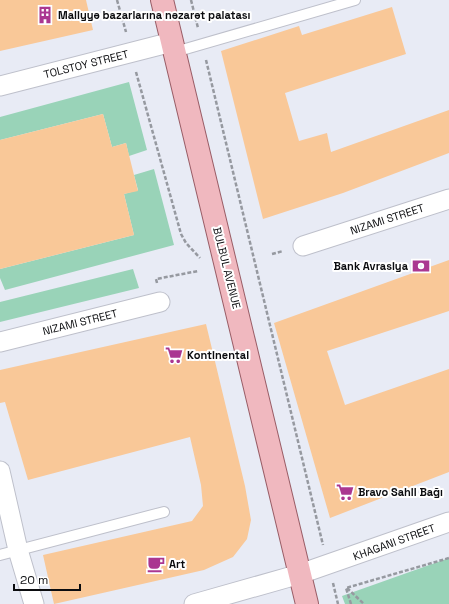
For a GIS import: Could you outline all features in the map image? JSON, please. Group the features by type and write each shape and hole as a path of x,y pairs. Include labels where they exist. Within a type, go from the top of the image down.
{"main road":[{"name":"BULBUL AVENUE","path":"162,0 306,602"}],"street":[{"name":"TOLSTOY STREET","path":"0,86 131,52 173,47"},
{"name":"NIZAMI STREET","path":"303,246 449,199"},
{"name":"NIZAMI STREET","path":"0,342 160,302"},
{"path":"0,471 18,550 34,604"},
{"name":"KHAGANI STREET","path":"194,604 300,574 449,522"}],"lane":[{"path":"173,47 202,45 356,0"},
{"path":"0,555 164,512"}],"path":[{"path":"117,0 181,234 186,243 202,260"},
{"path":"190,0 319,529"},
{"path":"156,278 198,271"},
{"path":"346,588 449,558"},
{"path":"346,588 351,604"},
{"path":"346,588 364,604"},
{"path":"335,591 338,604"}],"green space":[{"path":"129,82 147,150 129,156 126,143 112,147 103,114 0,140 0,117"},
{"path":"154,169 174,245 5,290 0,278 0,269 134,235 124,194 138,190 134,175"},
{"path":"133,269 139,288 0,322 0,302"},
{"path":"449,558 449,604 345,604 342,596"}],"building":[{"name":"Maliyyə bazarlarına nəzarət palatası","path":"0,0 86,0 93,30 0,51"},
{"path":"392,7 406,54 285,93 299,141 327,133 331,152 449,110 449,153 343,193 263,219 221,51 299,26 302,35"},
{"path":"103,114 112,147 126,143 138,191 124,194 134,235 0,269 0,140"},
{"path":"449,260 449,311 327,351 345,405 449,369 449,472 330,518 274,323"},
{"path":"206,324 245,486 251,520 247,539 233,557 204,570 54,604 43,555 192,521 203,506 201,485 190,437 28,480 5,402 0,403 0,370"}],"place":[{"name":"Maliyyə bazarlarına nəzarət palatası","path":"45,15"},
{"name":"Bank Avrasiya","path":"421,266"},
{"name":"Kontinental","path":"174,355"},
{"name":"Bravo Sahil Bağı","path":"345,492"},
{"name":"Art","path":"156,564"}]}
